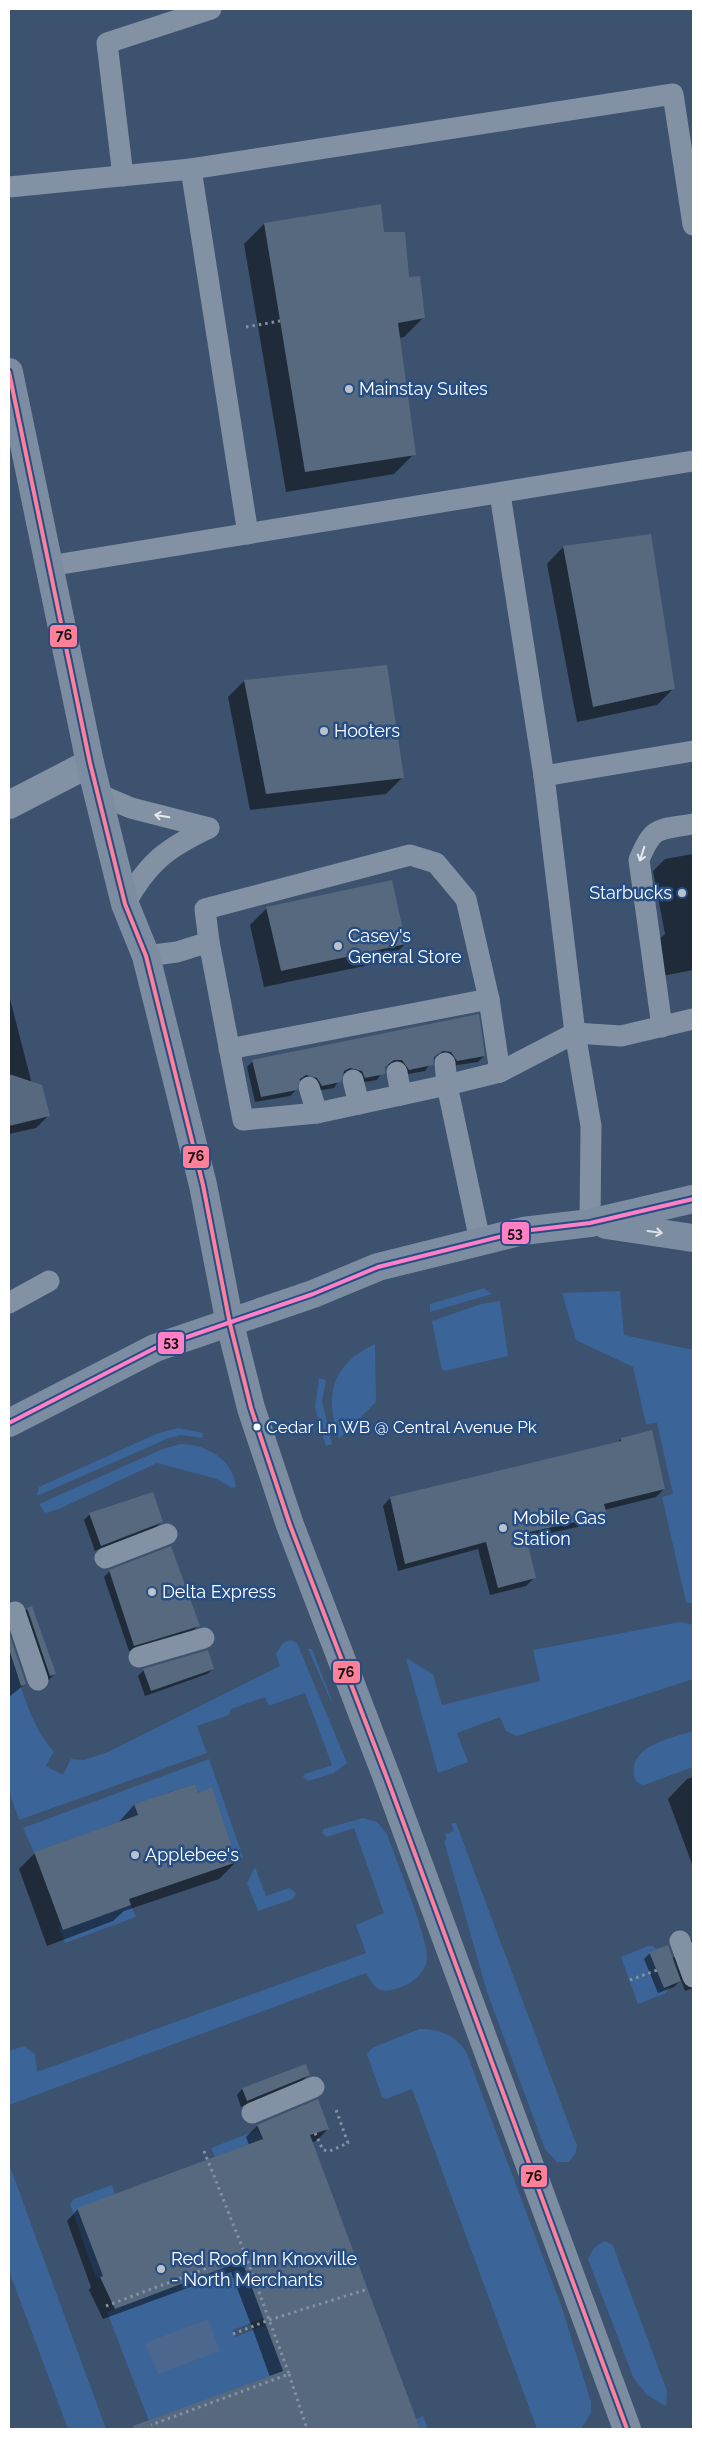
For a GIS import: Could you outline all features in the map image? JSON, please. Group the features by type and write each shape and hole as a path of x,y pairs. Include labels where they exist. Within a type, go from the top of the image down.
{"main road":[{"path":"9,372 90,764 125,904 146,956 203,1185 230,1324 251,1408 290,1525 388,1778 627,2429"},
{"path":"9,1423 156,1348 230,1324 378,1267 480,1241 523,1232 590,1222 693,1199"},
{"path":"590,1222 693,1238"}],"street":[{"path":"9,805 90,764"}],"lane":[{"path":"123,176 107,43 201,10"},
{"path":"9,187 191,169 673,94 693,225"},
{"path":"191,169 248,534"},
{"path":"49,566 500,494 693,461"},
{"path":"500,494 544,776 576,1033 591,1126 590,1222"},
{"path":"544,776 693,751"},
{"path":"98,794 131,808 209,828 163,853 134,887 125,904"},
{"path":"662,1026 639,860 648,838 660,829 693,824"},
{"path":"500,1072 488,998 466,899 436,863 410,855 205,909 209,942 242,1120 317,1113 500,1072 576,1033 621,1036 693,1019"},
{"path":"146,956 177,952 209,942"},
{"path":"229,1049 297,1043 437,1015 488,998"},
{"path":"445,1063 480,1241"},
{"path":"397,1072 401,1095"},
{"path":"353,1080 359,1104"},
{"path":"309,1087 317,1113"},
{"path":"9,1303 49,1281"},
{"path":"105,1558 167,1534"},
{"path":"15,1612 38,1680"},
{"path":"139,1657 204,1638"},
{"path":"680,1941 693,1977"},
{"path":"252,2113 314,2088"}],"path":[{"path":"630,1980 657,1970"},
{"path":"315,2133 323,2150 330,2151 348,2143 336,2108 330,2107"},
{"path":"204,2151 245,2254 307,2429"},
{"path":"106,2306 245,2254"},
{"path":"233,2334 269,2320 368,2289"},
{"path":"151,2425 289,2374"}],"shaded area":[{"path":"484,1288 492,1294 430,1312 430,1304"},
{"path":"620,1291 624,1335 693,1350 693,1604 686,1602 662,1497 673,1494 657,1423 646,1424 633,1367 576,1340 562,1293"},
{"path":"500,1301 508,1356 444,1371 441,1367 432,1321 481,1304"},
{"path":"375,1344 376,1402 339,1439 332,1409 332,1395 335,1383 340,1372 349,1362 360,1352"},
{"path":"319,1378 326,1380 322,1401 332,1444 326,1446 315,1408"},
{"path":"178,1428 203,1433 202,1438 181,1435 169,1438 37,1496 39,1487 156,1434"},
{"path":"180,1444 199,1447 217,1455 230,1468 236,1487 232,1488 217,1479 157,1463 59,1509 45,1513 39,1504 160,1450"},
{"path":"680,1622 693,1625 693,1679 517,1736 506,1731 500,1717 457,1733 468,1762 438,1773 406,1658 433,1674 442,1705 540,1681 533,1650"},
{"path":"290,1640 297,1643 347,1763 334,1773 308,1781 303,1777 305,1774 332,1765 305,1693 271,1705 268,1704 265,1697 231,1709 229,1715 197,1726 207,1753 19,1820 9,1791 9,1649 32,1717 46,1742 54,1751 46,1766 63,1775 71,1759 84,1760 108,1752 280,1666 276,1654 283,1643"},
{"path":"308,1649 312,1649 332,1701 331,1701"},
{"path":"693,1731 693,1767 644,1785 637,1782 634,1775 634,1765 638,1756 654,1744"},
{"path":"209,1759 243,1857 236,1859 212,1788 198,1793 194,1784 134,1804 138,1815 34,1852 23,1828"},
{"path":"363,1818 377,1822 387,1834 423,1934 427,1959 426,1965 416,1979 401,1987 380,1990 366,1973 9,2105 9,2051 24,2046 35,2054 37,2072 366,1953 356,1925 384,1913 354,1828 327,1837 322,1833 324,1829"},
{"path":"451,1823 456,1823 577,2146 575,2154 569,2162 557,2162 545,2149 487,1992 444,1841 447,1840 445,1834 454,1831"},
{"path":"255,1867 266,1896 289,1888 296,1893 293,1899 258,1911 247,1883"},
{"path":"131,1905 136,1917 65,1943 59,1927 61,1925 63,1930"},
{"path":"648,1946 653,1946 657,1949 649,1952 664,1988 669,1986 670,1988 664,1994 638,2004 621,1957"},
{"path":"419,2029 447,2034 459,2042 467,2054 562,2308 591,2402 591,2413 581,2429 537,2429 412,2089 386,2099 382,2097 367,2054 372,2048"},
{"path":"258,2130 262,2139 215,2157 211,2148"},
{"path":"9,2164 106,2429 68,2429 9,2271"},
{"path":"112,2185 115,2194 79,2213 103,2276 96,2278 70,2204 74,2199"},
{"path":"604,2241 613,2245 667,2391 666,2406 647,2395 633,2377 588,2259 594,2248"},
{"path":"242,2261 264,2318 233,2330 235,2337 266,2325 283,2371 149,2421 107,2312"},
{"path":"208,2319 220,2351 158,2374 145,2343"},
{"path":"423,2416 428,2429 420,2429 416,2419"}],"building":[{"name":"Mainstay Suites","path":"381,204 384,232 405,232 409,277 420,276 425,318 398,323 416,455 305,472 264,223"},
{"path":"651,534 675,689 593,707 563,546"},
{"path":"387,665 404,778 266,794 244,680"},
{"path":"392,880 406,944 281,971 266,907"},
{"path":"479,1014 485,1056 457,1061 451,1052 443,1051 434,1057 433,1065 409,1070 402,1060 394,1060 385,1067 385,1074 365,1078 362,1071 350,1068 344,1071 341,1082 322,1086 317,1078 306,1075 300,1079 297,1090 261,1097 252,1060"},
{"path":"9,1074 42,1085 50,1116 9,1126"},
{"path":"652,1430 665,1489 604,1504 607,1515 525,1533 536,1578 498,1588 486,1542 405,1564 390,1497 621,1441 621,1438"},
{"path":"153,1492 163,1522 101,1546 89,1513"},
{"path":"171,1546 200,1626 134,1646 109,1570"},
{"path":"32,1606 56,1674 50,1676 27,1608"},
{"path":"9,1633 26,1684 21,1686 9,1649"},
{"path":"208,1650 214,1669 151,1691 143,1669"},
{"name":"Applebee's","path":"195,1784 198,1793 212,1787 237,1862 129,1899 131,1905 63,1930 34,1852 138,1815 134,1804"},
{"path":"668,1945 681,1981 664,1988 649,1952"},
{"path":"306,2064 310,2075 247,2101 242,2088"},
{"name":"Red Roof Inn Knoxville - North Merchants","path":"318,2099 329,2129 310,2135 420,2429 133,2429 133,2426 283,2371 242,2261 115,2309 100,2277 103,2276 77,2208 263,2139 257,2125"}],"transit line":[{"name":"76","path":"9,372 90,763 125,904 146,956 203,1185 230,1324 251,1408 290,1525 387,1778 627,2429"},
{"name":"53","path":"9,1423 155,1348 313,1294 378,1267 523,1231 590,1223 693,1199"}],"place":[{"name":"Mainstay Suites","path":"349,389"},
{"name":"Hooters","path":"324,731"},
{"name":"Starbucks","path":"682,893"},
{"name":"Casey's General Store","path":"338,946"},
{"name":"Cedar Ln WB @ Central Avenue Pk","path":"257,1427"},
{"name":"Mobile Gas Station","path":"503,1528"},
{"name":"Delta Express","path":"152,1592"},
{"name":"Applebee's","path":"135,1855"},
{"name":"Red Roof Inn Knoxville - North Merchants","path":"161,2269"}]}
